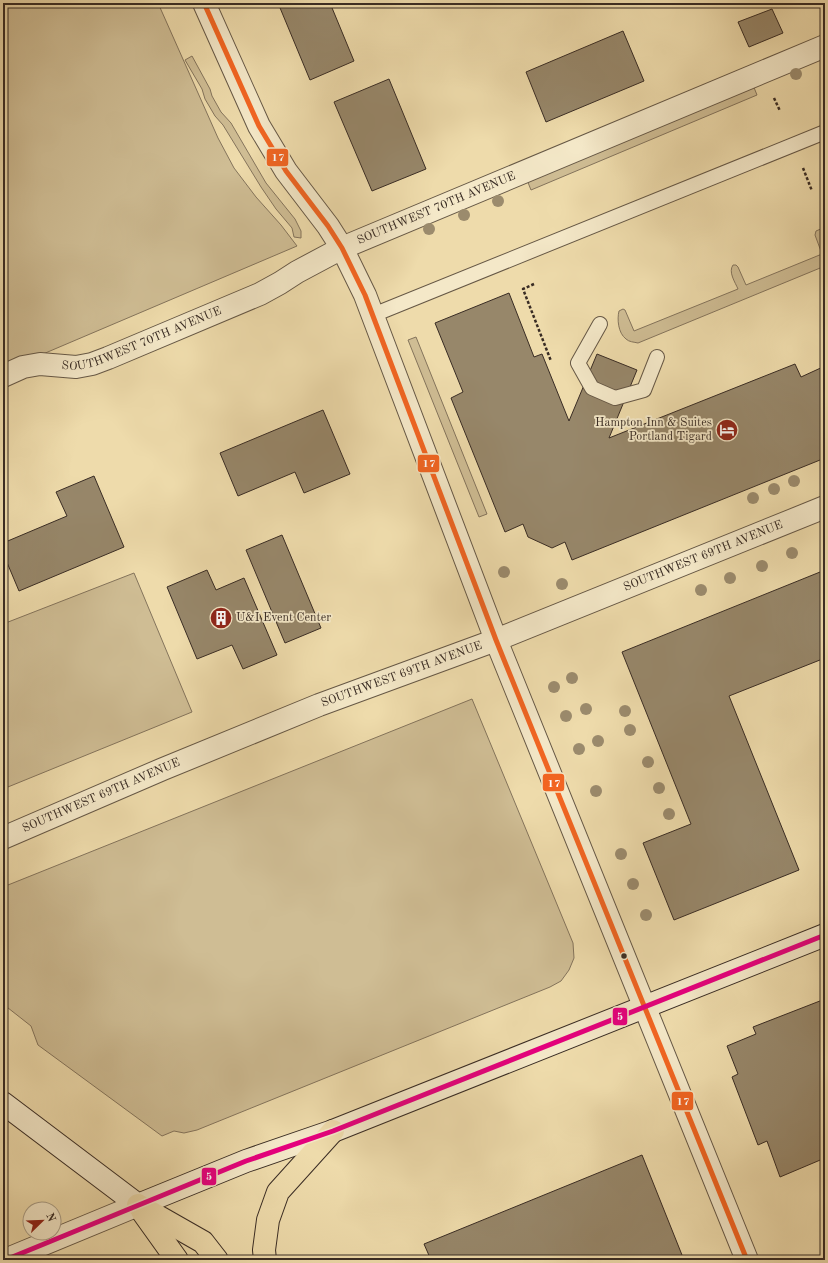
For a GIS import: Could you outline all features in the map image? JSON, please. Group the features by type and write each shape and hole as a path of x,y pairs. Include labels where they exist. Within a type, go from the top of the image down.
{"highway":[{"path":"265,1260 264,1250 268,1220 278,1192 333,1131"},
{"path":"138,1205 177,1260"},
{"path":"138,1205 204,1242 217,1260"}],"street":[{"path":"204,3 259,126 286,171 328,226 342,248 365,294 496,640 747,1260"},
{"name":"SOUTHWEST 70TH AVENUE","path":"3,376 23,367 40,364 76,366 92,364 108,358 260,294 342,248 825,46"},
{"name":"SOUTHWEST 69TH AVENUE","path":"3,838 163,769 319,706 496,640 825,507"},
{"path":"5,1260 246,1161 333,1131 645,1008 825,935"},
{"path":"3,1103 138,1205"}],"lane":[{"path":"373,315 825,132"},
{"path":"600,324 578,363 592,388 615,398 644,390 657,357"}],"path":[{"path":"772,92 780,111"},
{"path":"801,164 812,192"},
{"path":"534,284 523,289 551,361"}],"shaded area":[{"path":"3,3 158,3 218,138 234,168 297,246 3,371"},
{"path":"192,56 221,112 231,123 266,183 295,219 301,231 301,238 294,237 292,228 276,209 223,125 215,116 205,99 202,89 185,60"},
{"path":"753,85 757,95 531,190 527,180"},
{"path":"823,228 825,234 825,266 638,343 627,340 621,333 618,318 619,311 623,309 625,310 634,331 738,289 731,271 733,265 738,267 746,285 822,254 815,235 816,231"},
{"path":"416,337 487,514 479,517 408,340"},
{"path":"134,573 192,712 3,789 3,624"},
{"path":"472,699 573,943 574,958 569,970 561,981 550,987 197,1130 184,1133 174,1131 162,1136 38,1045 31,1026 3,1004 3,887"}],"building":[{"path":"278,3 330,3 354,61 310,80"},
{"path":"772,9 783,33 749,47 738,22"},
{"path":"623,31 644,81 546,122 526,72"},
{"path":"389,79 426,169 372,191 334,102"},
{"name":"Hampton Inn & Suites Portland Tigard","path":"509,293 534,357 542,354 569,421 597,354 637,370 609,438 795,364 801,377 825,366 825,458 572,560 565,542 552,548 528,537 523,524 505,532 451,398 463,392 435,323"},
{"path":"323,410 350,474 304,493 295,472 238,496 220,453"},
{"path":"94,476 124,547 19,591 3,553 3,543 67,516 56,492"},
{"path":"282,535 321,628 285,643 246,550"},
{"name":"U&I Event Center","path":"207,570 216,590 244,578 277,655 243,669 232,645 197,659 167,587"},
{"path":"825,570 825,658 729,696 799,870 674,920 643,843 691,824 622,652"},
{"path":"825,999 825,1158 780,1177 767,1141 758,1145 732,1077 738,1074 727,1046 756,1034 753,1027"},
{"path":"642,1155 684,1260 431,1260 424,1244"}],"transit line":[{"name":"17","path":"204,3 259,126 286,171 328,226 342,248 365,295 496,640 747,1260"},
{"name":"5","path":"5,1260 246,1161 333,1131 825,935"}],"place":[{"name":"Hampton Inn & Suites Portland Tigard","path":"727,430"},
{"name":"U&I Event Center","path":"221,618"}]}
